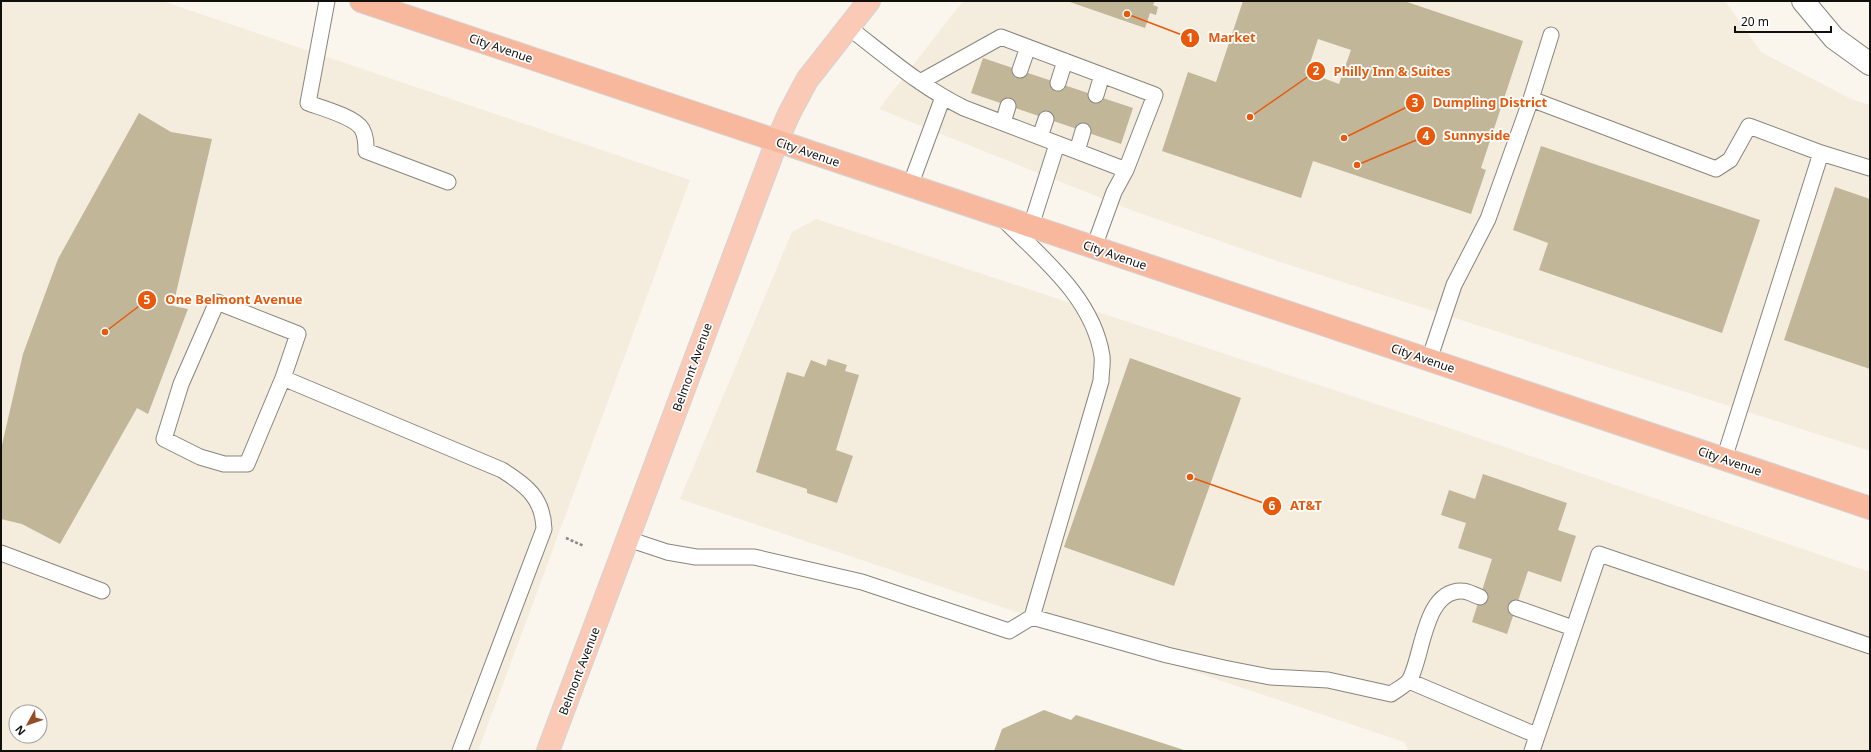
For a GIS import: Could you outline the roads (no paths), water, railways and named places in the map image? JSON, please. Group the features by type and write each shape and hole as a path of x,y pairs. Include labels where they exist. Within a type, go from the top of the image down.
{"highway":[{"name":"City Avenue","path":"361,1 1870,508"}],"main road":[{"name":"Belmont Avenue","path":"548,751 777,141 807,80 869,1"}],"street":[{"path":"1803,1 1834,38 1870,64"}],"lane":[{"path":"327,1 308,103 351,120 361,128 366,138 366,150 448,182"},
{"path":"848,27 920,82 943,97 1003,123 1126,170"},
{"path":"1429,360 1454,285 1488,219 1531,99 1551,35"},
{"path":"920,82 1001,37 1154,95 1126,170 1114,192 1094,247"},
{"path":"1020,70 1028,47"},
{"path":"1058,83 1065,61"},
{"path":"1096,95 1102,75"},
{"path":"910,186 943,97"},
{"path":"1531,99 1716,169 1730,160 1749,126 1821,153 1870,168"},
{"path":"1003,123 1008,106"},
{"path":"1040,137 1046,119"},
{"path":"1077,151 1083,131"},
{"path":"1030,226 1057,144"},
{"path":"1724,459 1821,153"},
{"path":"628,539 667,552 696,557 754,557 862,582 1009,631 1032,617 1101,381 1102,358 1096,334 1089,316 1068,284 1001,216"},
{"path":"217,302 298,334 283,378 247,464 224,464 200,458 164,439 181,384 217,302"},
{"path":"283,378 502,470 523,483 537,499 544,518 544,529 460,751"},
{"path":"1,553 102,591"},
{"path":"1532,751 1536,735 1599,554 1870,646"},
{"path":"1032,617 1167,655 1270,677 1328,680 1390,694 1409,681 1435,607 1448,594 1455,591 1464,591 1480,596"},
{"path":"1516,608 1573,628"},
{"path":"1409,681 1536,735"}],"place":[{"name":"Market","path":"1127,14"},
{"name":"Philly Inn & Suites","path":"1250,117"},
{"name":"Dumpling District","path":"1344,138"},
{"name":"Sunnyside","path":"1357,165"},
{"name":"One Belmont Avenue","path":"105,332"},
{"name":"AT&T","path":"1190,477"}]}
